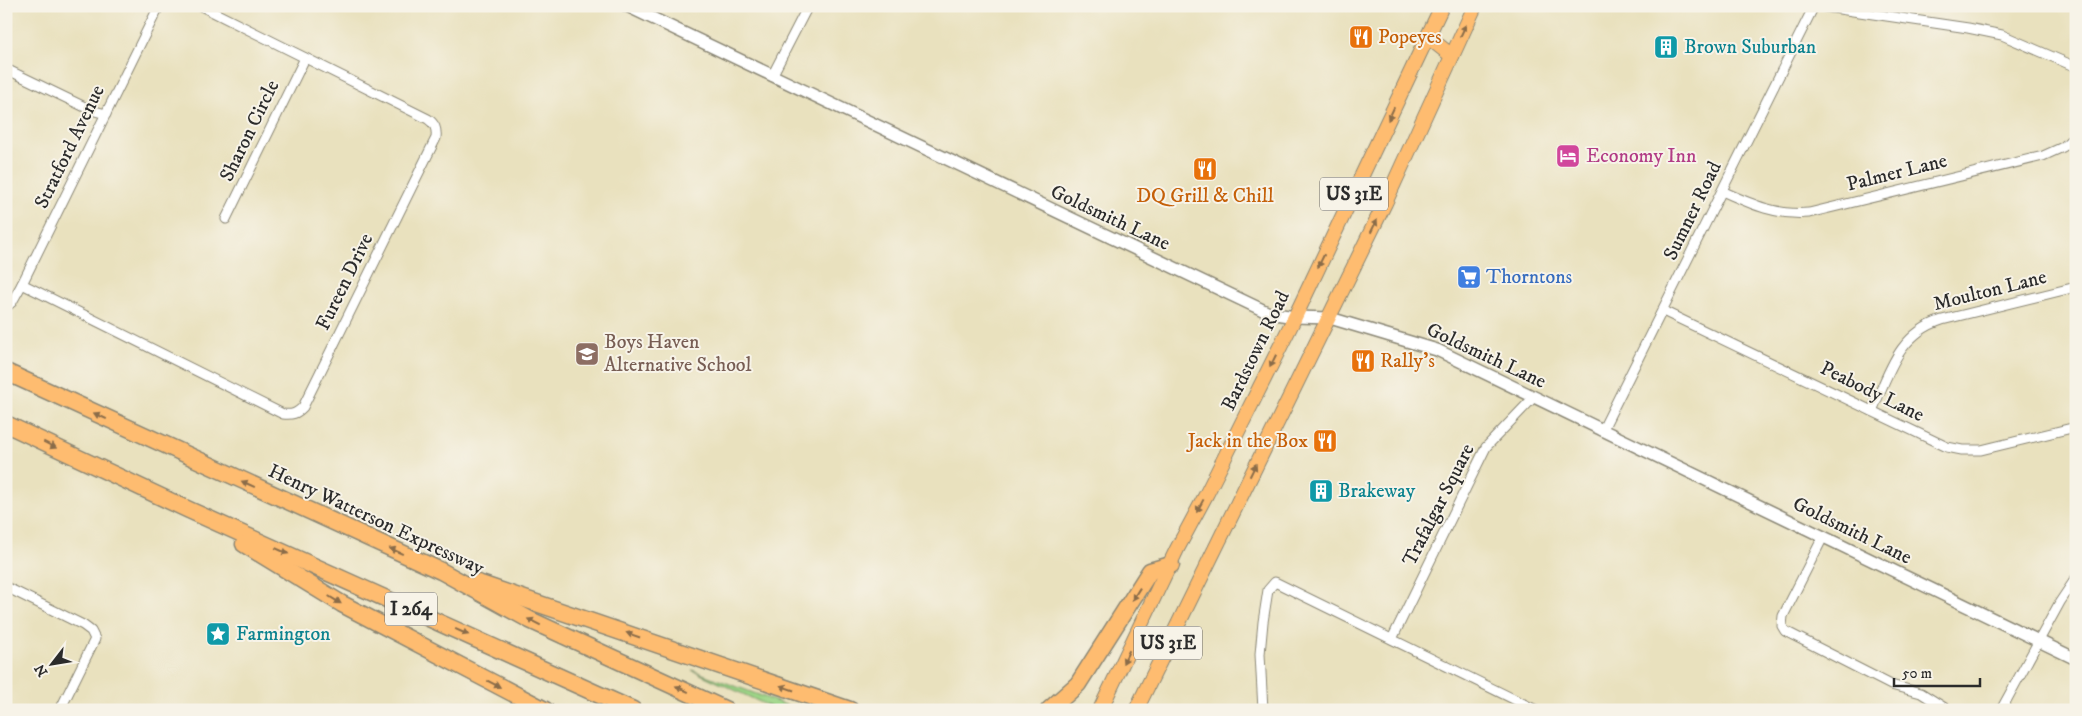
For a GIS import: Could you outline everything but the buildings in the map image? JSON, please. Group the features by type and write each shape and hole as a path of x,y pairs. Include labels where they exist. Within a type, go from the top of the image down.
{"highway":[{"name":"Henry Watterson Expressway","path":"6,372 440,571 530,620 726,710"},
{"name":"I 264","path":"6,424 189,510 633,710"},
{"path":"189,510 342,604 545,710"},
{"path":"1049,710 1078,684 1150,571 1171,565"},
{"path":"440,571 850,710"}],"main road":[{"name":"Bardstown Road","path":"1100,710 1295,317 1442,6"},
{"name":"US 31E","path":"1136,710 1330,318 1475,6"},
{"path":"1428,37 1452,56"}],"street":[{"name":"Stratford Avenue","path":"9,305 22,284 159,6"},
{"name":"Fureen Drive","path":"22,284 283,414 291,415 297,413 302,407 436,138 437,131 428,119 201,6"},
{"name":"Goldsmith Lane","path":"627,6 646,10 772,76 1269,313 1295,317 1330,318 1436,350 2076,659"},
{"path":"772,76 808,6"},
{"name":"Sumner Road","path":"1602,431 1814,6"},
{"path":"1819,6 1968,28 2002,36 2076,67"},
{"name":"Sharon Circle","path":"226,219 306,58"},
{"path":"6,70 91,110 106,114"},
{"name":"Palmer Lane","path":"1722,191 1764,209 1786,214 1809,213 2043,156 2063,147 2076,135"},
{"name":"Moulton Lane","path":"1872,411 1900,350 1913,334 1922,328 1942,320 2076,288"},
{"name":"Peabody Lane","path":"1663,311 1929,439 1962,450 1981,450 2076,427"},
{"name":"Trafalgar Square","path":"1392,639 1486,447 1533,398"},
{"path":"1823,537 1783,616 1782,626 1785,631 1891,685 1921,693 1948,710"},
{"path":"2002,710 2060,602 2076,578"},
{"path":"1264,710 1260,654 1262,622 1268,590 1275,582 1536,710"},
{"path":"6,587 83,625 94,635 87,655 60,710"}],"green space":[{"path":"692,670 799,710 777,710"}],"place":[{"name":"Popeyes","path":"1361,37"},
{"name":"Brown Suburban","path":"1666,47"},
{"name":"Economy Inn","path":"1568,156"},
{"name":"DQ Grill & Chill","path":"1205,169"},
{"name":"Thorntons","path":"1469,277"},
{"name":"Boys Haven Alternative School","path":"587,354"},
{"name":"Rally's","path":"1363,361"},
{"name":"Jack in the Box","path":"1325,441"},
{"name":"Brakeway","path":"1321,491"},
{"name":"Farmington","path":"218,634"}]}
